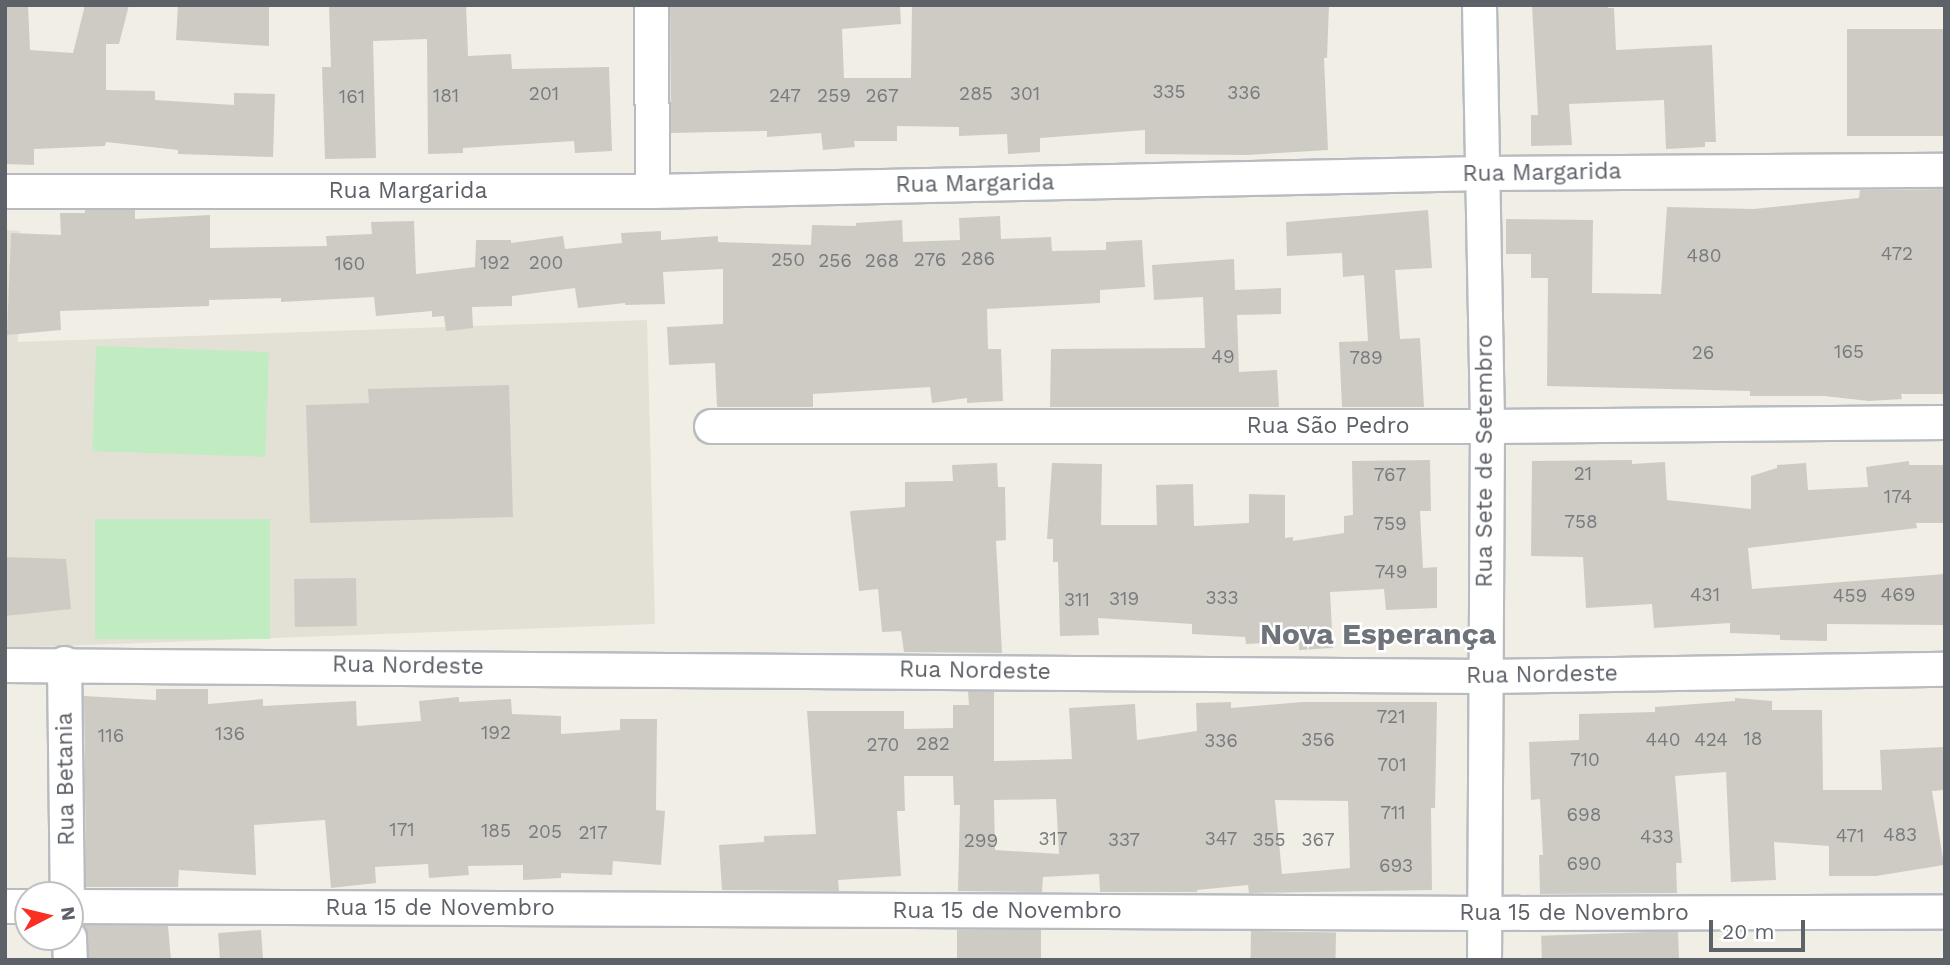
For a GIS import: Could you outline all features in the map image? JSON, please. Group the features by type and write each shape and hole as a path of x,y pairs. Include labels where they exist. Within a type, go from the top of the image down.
{"street":[{"path":"651,5 652,191"},
{"name":"Rua Sete de Setembro","path":"1479,5 1484,173 1486,426 1484,960"},
{"name":"Rua Margarida","path":"5,191 652,191 1484,173 1945,170"},
{"name":"Rua São Pedro","path":"710,426 1486,426 1945,422"},
{"name":"Rua Nordeste","path":"5,665 64,663 1483,676 1945,669"},
{"name":"Rua Betania","path":"64,663 67,881"},
{"name":"Rua 15 de Novembro","path":"84,906 1484,913 1945,911"}],"shaded area":[{"path":"5,230 20,231 18,342 647,320 655,624 5,648"}],"green space":[{"path":"96,346 269,352 265,457 92,451"},
{"path":"95,519 270,519 270,639 95,639"}],"building":[{"path":"5,5 28,5 30,50 73,53 85,5 129,5 119,44 106,44 106,90 155,91 155,100 234,105 234,93 275,94 273,157 178,154 178,150 106,142 105,146 34,149 34,165 5,164"},
{"path":"178,5 269,5 269,46 176,40"},
{"path":"329,5 466,5 468,56 511,54 512,69 609,67 612,151 575,153 574,141 463,148 463,153 428,154 427,39 373,41 376,158 325,159 322,67 331,67"},
{"path":"670,5 900,5 901,24 842,29 844,78 911,78 912,5 1329,5 1327,58 1324,58 1328,150 1247,155 1145,154 1145,130 1040,138 1040,152 1008,154 1007,134 959,136 959,127 897,126 897,141 854,141 855,147 823,150 821,133 767,137 767,131 671,133"},
{"path":"1532,5 1608,5 1608,8 1614,8 1616,50 1712,45 1716,142 1705,142 1705,147 1666,149 1664,100 1569,104 1572,145 1531,146 1531,115 1538,115"},
{"path":"1847,29 1945,29 1945,136 1847,136"},
{"path":"1945,189 1945,394 1901,394 1902,399 1869,401 1824,396 1750,396 1750,391 1547,386 1548,278 1531,278 1531,254 1506,254 1506,219 1593,220 1592,293 1661,294 1667,207 1754,209 1859,198 1860,190"},
{"path":"85,210 135,210 135,219 210,215 210,248 327,246 326,236 372,234 371,222 414,221 416,274 475,267 476,240 511,240 511,243 563,236 565,249 622,243 621,233 661,231 661,240 718,236 718,242 811,245 812,225 856,226 856,223 902,220 903,242 960,240 959,218 1000,216 1001,239 1051,237 1052,251 1106,250 1106,242 1142,240 1145,287 1100,290 1100,303 987,309 988,349 1001,349 1003,401 967,403 967,398 932,403 930,387 813,394 813,407 717,407 715,363 669,365 667,327 723,324 723,269 663,272 665,304 625,303 578,308 575,288 512,296 512,306 472,307 473,328 446,331 444,316 432,317 432,311 376,316 374,297 281,302 281,298 209,300 209,306 60,311 61,330 7,335 11,233 61,235 60,213 85,213"},
{"path":"1428,210 1432,268 1395,270 1400,339 1420,338 1424,407 1342,407 1339,342 1368,341 1364,275 1343,277 1342,253 1287,256 1286,222"},
{"path":"1234,259 1235,290 1281,288 1281,314 1237,315 1239,372 1277,370 1279,407 1050,407 1051,349 1205,348 1203,297 1154,300 1152,265"},
{"path":"509,385 513,517 310,523 306,405 369,403 368,389"},
{"path":"1430,460 1431,511 1420,511 1423,568 1437,567 1437,608 1386,610 1384,589 1330,592 1333,648 1299,650 1299,641 1246,644 1245,637 1192,634 1192,624 1098,618 1099,635 1060,636 1058,562 1053,562 1053,539 1047,539 1052,463 1102,464 1101,525 1157,525 1156,485 1193,484 1194,526 1249,523 1249,494 1285,495 1285,538 1293,537 1293,541 1344,533 1344,516 1353,515 1352,461"},
{"path":"1632,460 1632,464 1665,462 1667,500 1751,509 1751,476 1777,468 1777,465 1806,463 1808,490 1868,487 1866,467 1909,461 1909,465 1945,465 1945,523 1916,523 1917,528 1748,548 1752,589 1945,574 1945,625 1827,624 1827,641 1780,640 1780,635 1730,633 1730,623 1654,628 1652,604 1586,608 1583,557 1531,556 1532,461"},
{"path":"997,463 998,487 1005,487 1006,540 996,541 1002,653 904,652 901,631 882,632 878,589 859,591 850,511 905,507 905,482 953,481 952,465"},
{"path":"5,557 66,559 71,609 5,616"},
{"path":"356,578 357,626 295,627 294,579"},
{"path":"156,689 208,689 208,704 263,699 263,706 356,701 357,726 421,721 419,701 459,697 459,702 511,699 512,714 561,716 561,734 620,730 620,719 657,719 656,810 665,811 661,865 613,861 612,875 561,873 561,878 523,880 523,865 468,866 469,875 429,878 428,864 375,867 376,883 331,888 325,820 254,825 256,875 179,870 178,887 86,887 84,696 156,700"},
{"path":"968,691 994,692 994,761 1072,759 1069,708 1135,704 1137,740 1197,731 1196,703 1231,702 1231,708 1303,702 1437,702 1435,808 1431,808 1432,890 1249,893 1248,885 1197,892 1100,892 1099,874 1043,877 1042,892 958,891 960,805 954,805 953,776 904,776 905,811 897,811 901,876 838,880 839,891 722,890 719,845 764,842 764,836 816,834 807,711 904,711 904,729 953,728 953,705 969,705","holes":["1056,799 1059,854 995,850 994,800","1275,800 1348,801 1350,868 1282,874"]},
{"path":"1735,698 1772,701 1772,710 1822,710 1823,790 1882,790 1880,750 1945,747 1945,790 1932,791 1944,865 1876,876 1829,876 1829,846 1774,842 1776,880 1731,882 1726,772 1675,776 1682,863 1676,863 1677,893 1540,894 1539,855 1543,855 1540,799 1531,800 1529,742 1579,740 1579,714 1655,712 1655,707 1735,701"},
{"path":"84,925 168,926 171,960 89,960 88,936"},
{"path":"261,930 263,960 220,960 218,933"},
{"path":"957,930 1041,930 1041,960 957,960"},
{"path":"1251,931 1336,932 1336,960 1250,960"},
{"path":"1678,931 1679,960 1542,960 1541,936"}],"district":[{"name":"Nova Esperança","path":"1378,634"}]}
